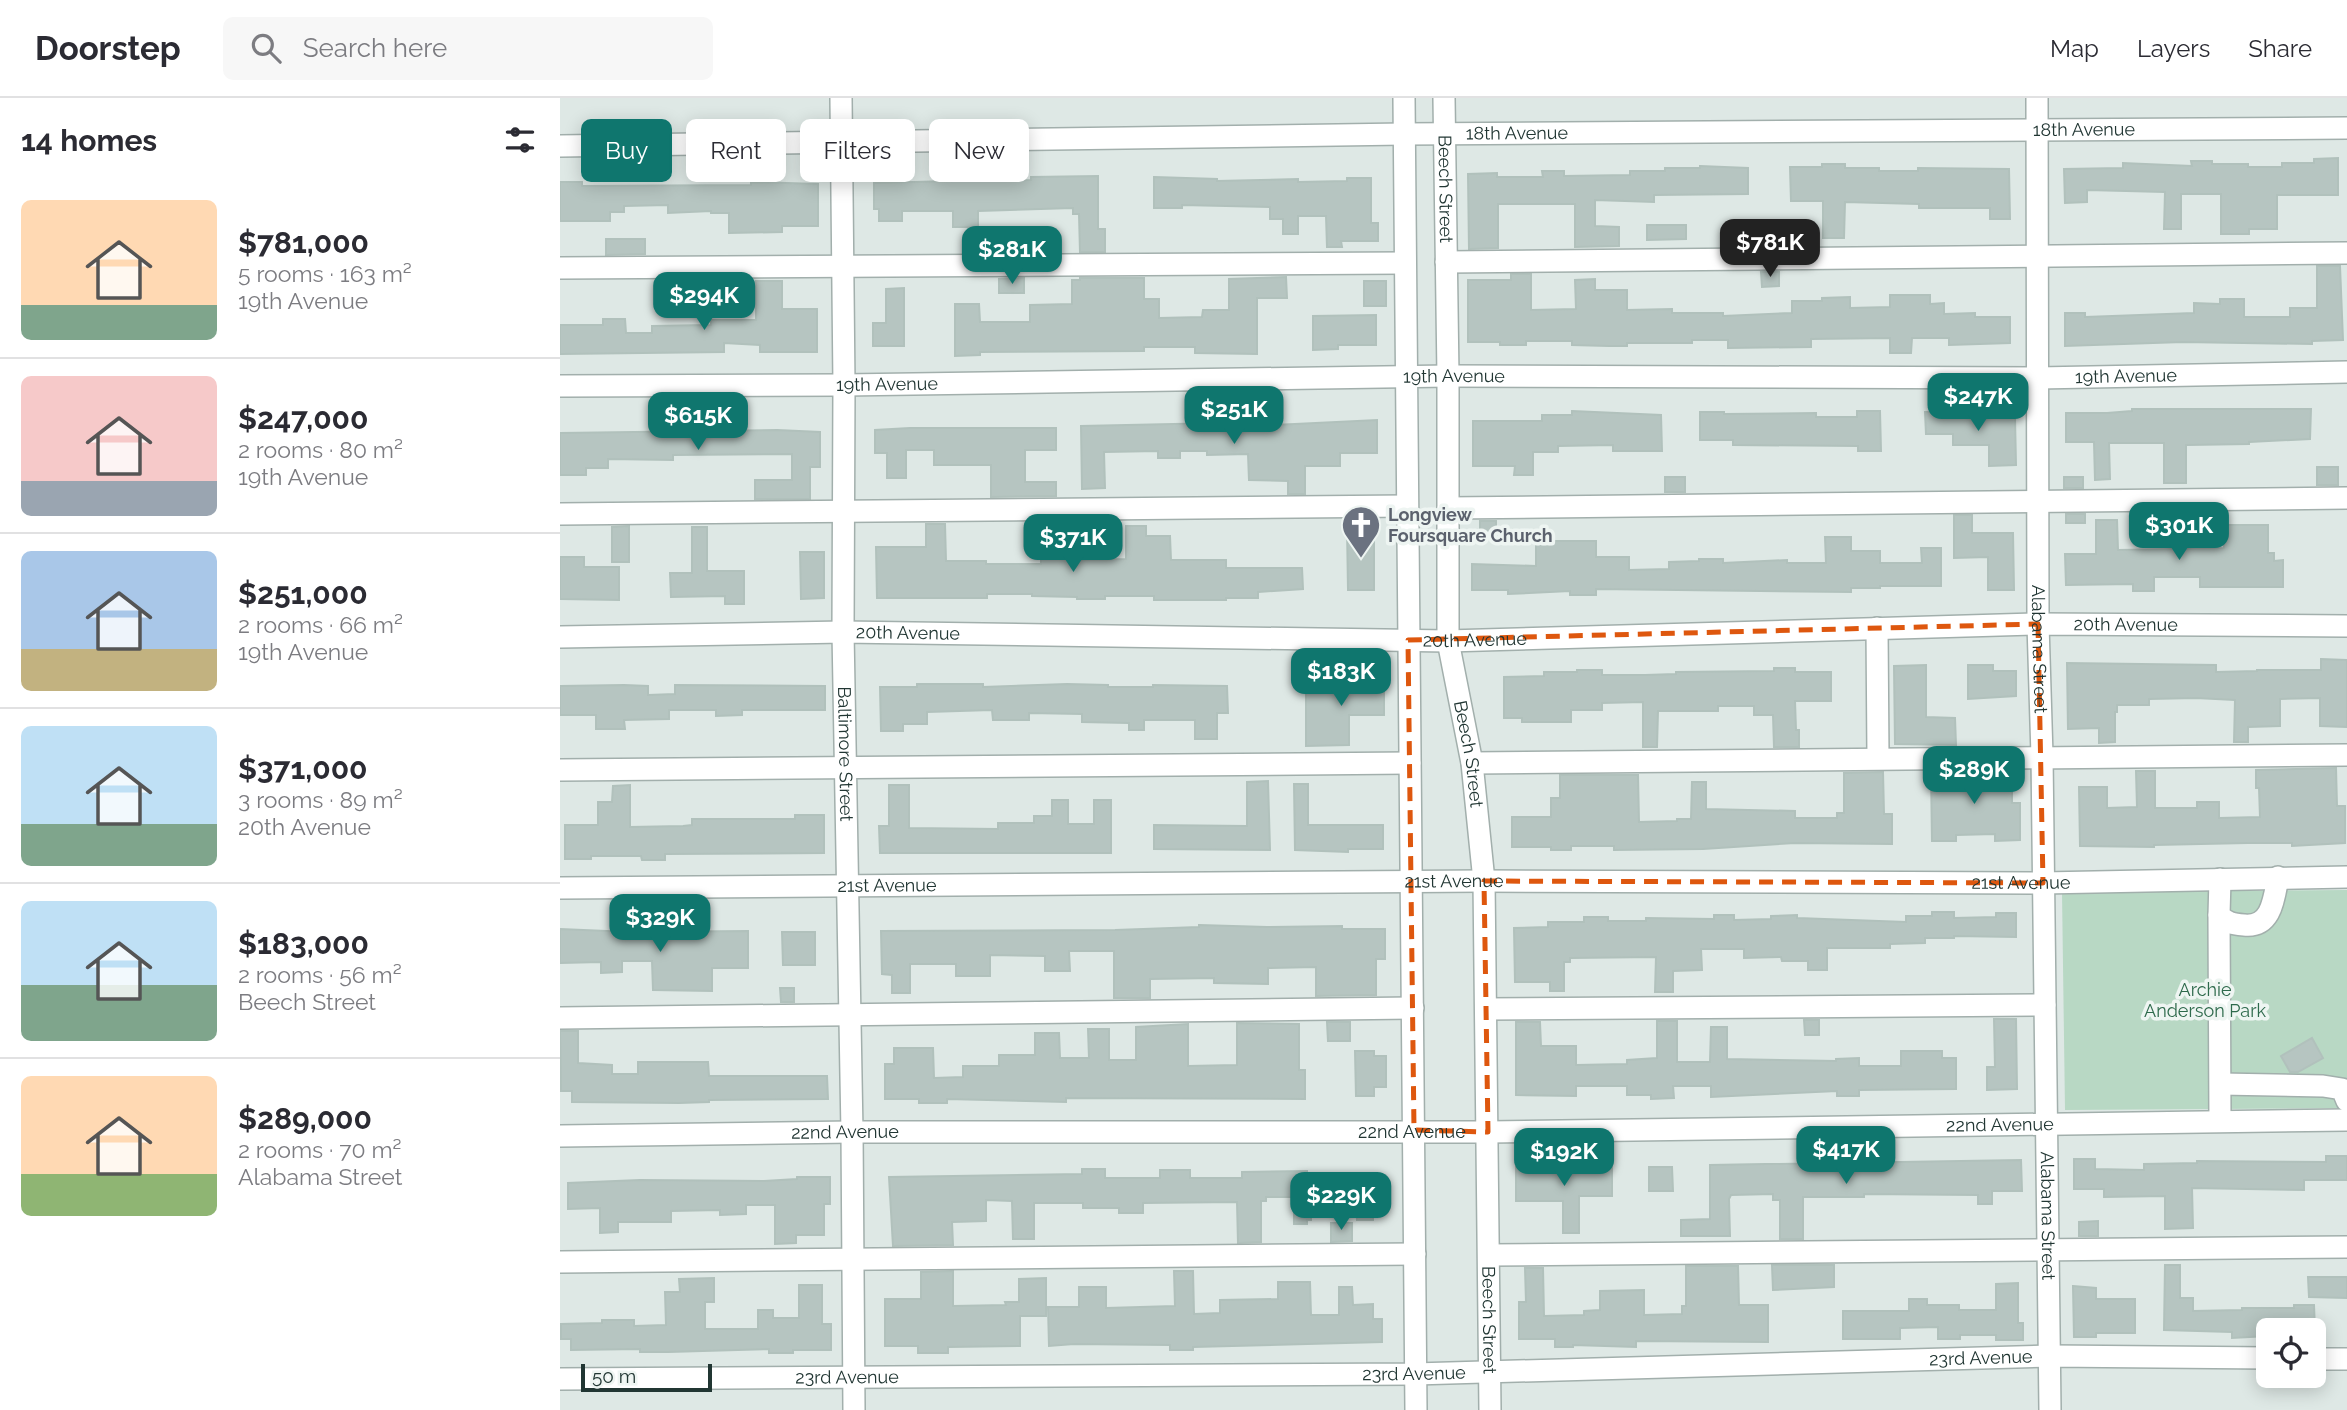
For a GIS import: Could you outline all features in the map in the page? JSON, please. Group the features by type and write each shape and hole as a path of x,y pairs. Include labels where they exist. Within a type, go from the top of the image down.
{"street":[{"name":"Baltimore Street","path":"841,98 841,119"},
{"path":"1404,98 1416,1410"},
{"name":"Beech Street","path":"1444,98 1448,641 1472,763 1483,881 1490,1410"},
{"name":"Alabama Street","path":"2037,98 2038,624 2050,1410"},
{"name":"18th Avenue","path":"915,143 1404,134 2347,128"},
{"name":"18th Avenue","path":"560,146 800,144"},
{"name":"Baltimore Street","path":"842,182 843,632 854,1410"},
{"path":"1446,262 2347,253"},
{"path":"560,268 1405,263"},
{"name":"19th Avenue","path":"560,386 844,385 1406,376 2038,378 2347,373"},
{"path":"1448,508 2347,498"},
{"path":"560,514 1407,506"},
{"name":"20th Avenue","path":"560,637 843,632 1448,641 2038,624 2347,626"},
{"path":"1877,628 1878,758"},
{"path":"1472,763 2347,755"},
{"path":"560,770 1410,763"},
{"path":"2219,915 2228,923 2248,926 2264,920 2273,907 2278,877"},
{"name":"21st Avenue","path":"560,888 1412,881 2043,883 2347,877"},
{"path":"2220,878 2220,1121"},
{"path":"1486,1009 2045,1005"},
{"path":"560,1018 1413,1008"},
{"path":"2221,1084 2323,1086 2342,1089 2347,1101"},
{"name":"22nd Avenue","path":"560,1136 852,1132 1488,1132 2045,1122 2347,1120"},
{"path":"1489,1255 2347,1247"},
{"path":"560,1262 1415,1254"},
{"name":"23rd Avenue","path":"560,1379 1415,1374 2050,1356 2256,1358"},
{"path":"2326,1359 2347,1359"}],"highlighted area":[{"path":"2038,624 2043,883 1484,881 1488,1132 1414,1130 1408,640"}],"green space":[{"name":"Archie Anderson Park","path":"2347,890 2347,1108 2065,1110 2062,892"}],"building":[{"path":"2338,158 2338,195 2277,195 2277,229 2249,229 2249,234 2221,234 2221,194 2181,194 2181,229 2164,229 2165,192 2087,190 2087,202 2065,203 2064,169 2123,168 2123,163 2192,166 2191,161 2248,164 2248,167 2282,167 2282,163 2314,163 2314,159"},
{"path":"1822,164 1845,164 1845,168 1879,168 1879,171 1918,171 1918,168 2009,169 2010,219 1990,219 1990,208 1919,208 1919,204 1845,202 1844,238 1823,238 1823,201 1791,201 1790,167 1822,167"},
{"path":"1665,168 1748,168 1748,194 1654,195 1654,202 1595,200 1595,226 1619,227 1619,246 1575,247 1575,204 1498,204 1498,248 1469,249 1468,174 1497,173 1497,177 1543,177 1542,171 1564,171 1564,176 1630,175 1630,171 1665,171"},
{"path":"1098,176 1098,229 1105,229 1105,252 1080,252 1079,214 1073,214 1073,208 978,211 978,227 953,227 953,211 902,211 902,221 879,221 879,209 874,209 874,183 1029,182 1031,177"},
{"path":"1154,177 1217,181 1298,179 1298,182 1371,178 1371,223 1378,223 1378,241 1341,241 1342,247 1327,247 1326,216 1298,216 1298,234 1283,234 1283,219 1270,219 1270,207 1182,205 1182,208 1154,208"},
{"path":"560,182 582,182 582,186 751,185 751,182 818,184 818,226 782,226 782,232 729,233 729,213 668,213 668,205 624,206 624,212 610,212 610,221 560,221"},
{"path":"1766,224 1786,224 1786,245 1766,245"},
{"path":"1647,225 1686,225 1686,239 1647,240"},
{"path":"606,239 645,239 645,254 606,255"},
{"path":"2317,266 2340,266 2343,340 2312,341 2312,344 2183,342 2065,346 2065,313 2085,313 2085,317 2194,313 2194,303 2220,304 2220,299 2244,299 2244,317 2290,317 2290,308 2317,308"},
{"path":"1761,272 1779,272 1779,286 1762,287"},
{"path":"1511,274 1531,274 1531,310 1576,309 1575,280 1595,279 1595,290 1627,290 1627,310 1672,309 1672,313 1723,313 1723,316 1792,313 1792,301 1850,297 1850,308 1890,307 1890,295 1930,295 1930,304 1944,303 1944,314 1975,313 1975,317 2010,317 2010,343 1949,345 1949,338 1912,338 1911,353 1890,353 1890,338 1811,339 1811,347 1728,348 1728,340 1627,343 1627,346 1572,345 1572,341 1526,341 1526,345 1468,342 1468,280 1511,280"},
{"path":"1286,277 1287,298 1257,298 1257,354 1195,353 1195,347 1144,347 1144,351 980,352 980,355 955,356 955,304 979,304 980,322 1030,322 1030,305 1072,304 1072,280 1144,278 1144,299 1159,299 1159,318 1202,317 1203,310 1229,310 1229,279"},
{"path":"1024,278 1024,293 999,293 999,279"},
{"path":"688,280 706,280 706,295 688,295"},
{"path":"756,281 782,281 782,309 817,309 817,352 760,352 760,345 724,343 724,352 560,354 560,325 603,325 603,319 625,319 626,333 652,333 652,326 711,325 711,320 756,320"},
{"path":"1364,281 1386,281 1386,306 1364,306"},
{"path":"904,288 904,346 873,346 873,323 886,323 886,289"},
{"path":"1376,315 1376,345 1338,345 1338,349 1313,350 1313,316"},
{"path":"2132,409 2311,409 2310,439 2186,445 2186,483 2164,483 2164,443 2109,443 2110,479 2095,480 2094,442 2066,442 2066,413 2107,413"},
{"path":"1572,411 1661,415 1662,451 1613,451 1613,445 1558,446 1558,452 1533,452 1533,475 1514,475 1515,466 1473,466 1473,421 1542,421 1542,415 1572,415"},
{"path":"1857,411 1880,411 1881,451 1858,451 1858,446 1733,445 1733,440 1700,440 1700,412 1816,413 1816,417 1857,417"},
{"path":"1980,411 1980,417 2015,417 2016,465 1989,466 1989,445 1953,445 1953,434 1926,434 1925,412"},
{"path":"1377,420 1377,453 1340,453 1340,466 1305,466 1305,494 1288,494 1288,481 1249,480 1248,454 1207,455 1207,451 1180,451 1180,458 1158,458 1158,451 1104,452 1105,488 1082,489 1081,426 1219,423 1274,425"},
{"path":"1056,428 1056,450 1025,450 1025,482 1056,482 1056,496 991,497 991,465 934,465 934,450 906,450 906,478 887,478 887,453 875,453 875,430"},
{"path":"777,430 820,432 820,467 810,467 810,499 755,499 755,480 792,480 792,454 673,455 673,460 608,459 608,468 586,468 586,475 560,475 560,433"},
{"path":"2317,467 2338,467 2338,485 2317,485"},
{"path":"1665,477 1685,477 1685,492 1665,492"},
{"path":"2064,477 2083,477 2083,488 2064,488"},
{"path":"2066,514 2085,514 2085,523 2066,523"},
{"path":"1954,515 1972,515 1972,533 2013,533 2014,590 1988,590 1988,557 1954,558"},
{"path":"2096,520 2117,520 2118,550 2224,548 2224,525 2268,525 2268,553 2274,553 2274,561 2283,560 2283,587 2200,587 2200,577 2154,577 2154,591 2133,591 2133,584 2066,585 2065,554 2096,554"},
{"path":"1480,521 1496,521 1496,532 1480,532"},
{"path":"926,524 945,524 946,561 986,561 986,564 1041,564 1041,556 1074,556 1074,560 1126,559 1126,526 1146,526 1146,536 1170,536 1171,560 1226,560 1226,568 1302,568 1303,589 1258,592 1258,598 1226,600 1154,600 1154,596 1077,599 1032,594 987,594 987,598 877,598 876,547 926,547"},
{"path":"629,526 629,562 612,562 612,527"},
{"path":"692,527 707,527 707,571 744,571 744,604 725,604 725,596 671,597 670,573 692,573"},
{"name":"Longview Foursquare Church","path":"1347,527 1374,527 1374,590 1348,590"},
{"path":"1825,537 1851,537 1851,551 1880,551 1880,563 1922,563 1921,548 1941,548 1941,586 1880,586 1851,588 1851,592 1596,589 1596,595 1570,595 1570,591 1508,594 1508,590 1472,590 1472,564 1536,566 1536,541 1596,541 1596,557 1629,557 1629,570 1669,569 1669,562 1699,559 1723,559 1723,563 1787,560 1787,563 1826,563"},
{"path":"800,552 824,552 824,598 801,599"},
{"path":"560,557 584,557 584,567 619,567 619,600 560,599"},
{"path":"2321,659 2347,660 2347,727 2320,726 2320,698 2280,699 2280,726 2248,727 2248,742 2234,742 2235,700 2196,698 2149,699 2149,705 2117,705 2115,742 2099,743 2099,728 2068,729 2067,663 2216,665 2216,672 2321,670"},
{"path":"1926,665 1926,717 1955,718 1956,745 1895,744 1894,666"},
{"path":"1968,665 1993,665 1993,671 2016,671 2016,696 1968,699"},
{"path":"1774,668 1795,668 1795,672 1831,672 1831,701 1795,701 1799,747 1774,747 1773,715 1754,715 1754,706 1718,706 1718,711 1658,711 1657,747 1643,747 1643,702 1602,703 1602,710 1571,710 1571,722 1522,722 1522,718 1504,718 1504,677 1544,676 1544,672 1577,670 1602,670 1602,675 1645,675 1774,671"},
{"path":"1348,675 1384,675 1384,715 1349,715 1349,745 1306,746 1306,685 1348,684"},
{"path":"917,684 983,684 983,687 1067,684 1108,687 1227,686 1228,713 1217,713 1217,739 1195,739 1195,720 1144,720 1144,730 1129,730 1129,723 1082,722 1082,714 1029,713 1029,720 993,720 992,710 927,712 927,724 903,724 903,731 881,731 880,687 917,687"},
{"path":"675,685 825,686 825,710 742,710 742,715 716,716 716,710 669,710 669,719 624,720 625,729 596,729 596,715 560,715 560,686 648,686 648,695 675,694"},
{"path":"2336,768 2337,806 2345,806 2345,843 2292,846 2292,843 2248,843 2154,847 2080,846 2079,787 2107,787 2107,808 2137,807 2136,771 2155,771 2155,808 2197,808 2197,802 2219,802 2219,818 2260,817 2256,770"},
{"path":"2012,771 2012,803 2020,803 2020,840 1995,841 1995,834 1956,835 1956,841 1932,841 1931,772"},
{"path":"1883,772 1884,814 1892,814 1892,844 1795,843 1703,849 1614,850 1614,846 1571,846 1571,850 1512,847 1512,817 1551,817 1551,798 1560,798 1560,775 1638,775 1639,822 1691,819 1692,782 1706,782 1706,809 1795,811 1795,818 1837,818 1837,813 1844,813 1844,773"},
{"path":"1268,781 1270,850 1154,849 1154,825 1247,826 1247,782"},
{"path":"1294,784 1308,784 1308,825 1383,825 1383,849 1348,849 1348,852 1295,850"},
{"path":"630,785 630,827 692,825 692,819 795,819 795,815 824,815 824,853 665,854 665,860 642,860 641,856 565,859 565,825 598,825 598,802 612,802 613,786"},
{"path":"889,785 909,785 909,828 998,829 998,823 1034,823 1034,816 1052,816 1052,800 1068,800 1068,824 1094,824 1094,800 1111,800 1111,853 880,853 879,826 889,826"},
{"path":"1932,912 1954,912 1954,918 1996,917 1996,913 2016,913 2016,937 1954,936 1925,938 1925,943 1890,944 1890,948 1827,948 1827,970 1808,970 1808,961 1782,961 1781,957 1744,958 1744,949 1701,949 1702,970 1673,971 1673,992 1655,992 1656,957 1570,958 1570,962 1564,962 1564,991 1550,991 1550,982 1515,982 1514,928 1548,927 1548,922 1584,922 1584,917 1608,917 1608,921 1646,921 1646,918 1714,919 1714,915 1734,915 1734,920 1797,915 1797,918 1906,922 1906,916 1932,916"},
{"path":"1199,925 1385,929 1385,959 1376,959 1376,995 1316,996 1316,967 1268,968 1268,984 1214,983 1214,978 1150,979 1150,998 1114,998 1114,951 1069,951 1070,971 1045,971 1045,956 990,955 990,976 956,976 956,964 910,964 910,993 892,993 892,975 882,974 881,931 1115,930"},
{"path":"560,929 630,932 748,931 748,968 712,968 712,991 653,990 652,961 622,961 622,972 601,973 601,962 560,963"},
{"path":"782,932 815,932 815,965 783,965"},
{"path":"780,988 794,988 794,1002 781,1002"},
{"path":"1994,1019 2016,1019 2017,1089 1987,1090 1987,1067 1995,1067"},
{"path":"1804,1020 1819,1020 1819,1035 1805,1035"},
{"path":"1657,1021 1677,1021 1677,1062 1710,1062 1711,1027 1727,1027 1727,1059 1836,1061 1859,1058 1859,1066 1901,1066 1901,1051 1942,1051 1942,1058 1956,1058 1956,1089 1859,1090 1859,1096 1837,1096 1837,1091 1711,1097 1711,1086 1673,1086 1674,1098 1651,1099 1651,1095 1627,1095 1627,1086 1576,1086 1576,1096 1516,1095 1516,1022 1540,1022 1541,1046 1576,1046 1576,1065 1627,1064 1627,1060 1657,1058"},
{"path":"1327,1022 1350,1022 1350,1041 1328,1041"},
{"path":"1237,1023 1299,1024 1299,1070 1305,1070 1305,1099 1066,1098 1066,1102 947,1099 947,1103 919,1103 919,1099 885,1099 885,1064 894,1064 894,1048 933,1048 934,1078 963,1077 963,1066 999,1066 999,1055 1035,1055 1035,1033 1059,1033 1060,1058 1089,1058 1088,1029 1109,1029 1109,1060 1136,1060 1136,1027 1188,1024 1188,1066 1237,1065"},
{"path":"560,1031 578,1031 578,1063 612,1065 612,1074 638,1074 638,1062 708,1062 709,1076 827,1076 828,1099 709,1100 679,1103 572,1102 572,1091 561,1091"},
{"path":"2312,1038 2323,1058 2298,1072 2290,1072 2281,1056"},
{"path":"1355,1051 1374,1051 1374,1056 1386,1056 1386,1087 1374,1087 1374,1096 1356,1096"},
{"path":"2326,1156 2347,1156 2347,1180 2304,1180 2304,1190 2192,1188 2193,1228 2165,1229 2165,1196 2104,1197 2104,1189 2074,1189 2074,1159 2095,1159 2095,1169 2144,1170 2144,1164 2197,1161 2326,1162"},
{"path":"2021,1160 2022,1191 1992,1191 1992,1204 1978,1204 1978,1195 1864,1194 1864,1197 1803,1197 1803,1239 1780,1239 1780,1200 1773,1200 1773,1194 1731,1195 1730,1236 1681,1236 1681,1220 1710,1219 1710,1165"},
{"path":"1612,1163 1612,1196 1579,1196 1579,1233 1563,1233 1563,1201 1516,1201 1516,1167 1588,1168 1587,1164"},
{"path":"1649,1167 1672,1167 1673,1191 1649,1191"},
{"path":"1082,1169 1105,1169 1105,1178 1160,1178 1160,1170 1190,1170 1190,1178 1242,1178 1242,1172 1307,1171 1307,1201 1311,1201 1311,1220 1307,1220 1307,1224 1294,1224 1294,1197 1266,1197 1266,1201 1261,1201 1261,1242 1238,1243 1237,1202 1143,1203 1143,1213 1119,1213 1119,1208 1083,1208 1083,1203 1034,1203 1034,1239 1013,1239 1012,1201 986,1200 986,1221 952,1222 953,1245 893,1246 889,1177 1082,1174"},
{"path":"1356,1175 1383,1175 1384,1199 1373,1199 1373,1220 1357,1220"},
{"path":"830,1177 830,1204 824,1204 824,1235 796,1235 796,1243 775,1244 775,1205 746,1205 746,1214 720,1215 720,1210 671,1211 671,1222 618,1222 618,1232 600,1233 600,1208 568,1209 568,1183 640,1180 764,1181"},
{"path":"2098,1221 2098,1236 2079,1236 2079,1222"},
{"path":"1331,1223 1352,1223 1352,1241 1331,1242"},
{"path":"1772,1265 1834,1265 1834,1287 1773,1290"},
{"path":"2165,1265 2180,1265 2180,1298 2193,1298 2193,1311 2314,1305 2315,1318 2256,1318 2256,1337 2232,1338 2232,1332 2164,1330"},
{"path":"1686,1266 1738,1266 1739,1305 1768,1305 1768,1342 1636,1341 1636,1347 1555,1347 1555,1339 1519,1339 1519,1302 1526,1302 1525,1268 1543,1268 1544,1316 1584,1315 1584,1311 1600,1310 1600,1291 1644,1290 1644,1315 1682,1314 1682,1306 1686,1306"},
{"path":"953,1271 953,1306 1006,1305 1005,1302 1019,1302 1019,1279 1046,1278 1046,1316 1020,1316 1020,1346 948,1347 948,1353 918,1353 918,1346 885,1346 885,1299 921,1299 921,1272"},
{"path":"1174,1271 1193,1271 1194,1314 1220,1313 1220,1300 1278,1299 1278,1282 1310,1282 1311,1315 1339,1315 1339,1287 1352,1287 1353,1305 1373,1304 1373,1319 1382,1319 1382,1342 1193,1347 1193,1350 1170,1350 1170,1345 1049,1346 1048,1307 1079,1307 1079,1287 1106,1287 1106,1308 1175,1306"},
{"path":"2308,1277 2347,1277 2347,1298 2309,1297"},
{"path":"714,1278 714,1302 705,1302 705,1329 758,1329 758,1310 773,1310 773,1318 799,1318 799,1285 822,1285 822,1324 831,1324 831,1350 769,1353 769,1349 668,1352 640,1352 640,1349 571,1350 571,1339 561,1339 561,1324 634,1320 634,1326 666,1325 665,1292 680,1292 679,1279"},
{"path":"2018,1283 2018,1323 2023,1323 2023,1340 1996,1340 1996,1335 1960,1335 1960,1339 1938,1339 1938,1327 1900,1328 1900,1339 1843,1339 1843,1311 1909,1311 1909,1299 1927,1299 1927,1305 1959,1305 1959,1310 1996,1310 1996,1284"},
{"path":"2073,1286 2096,1288 2096,1299 2135,1299 2135,1333 2096,1333 2096,1337 2074,1337"}],"place":[{"name":"Longview Foursquare Church","path":"1361,559"}]}
